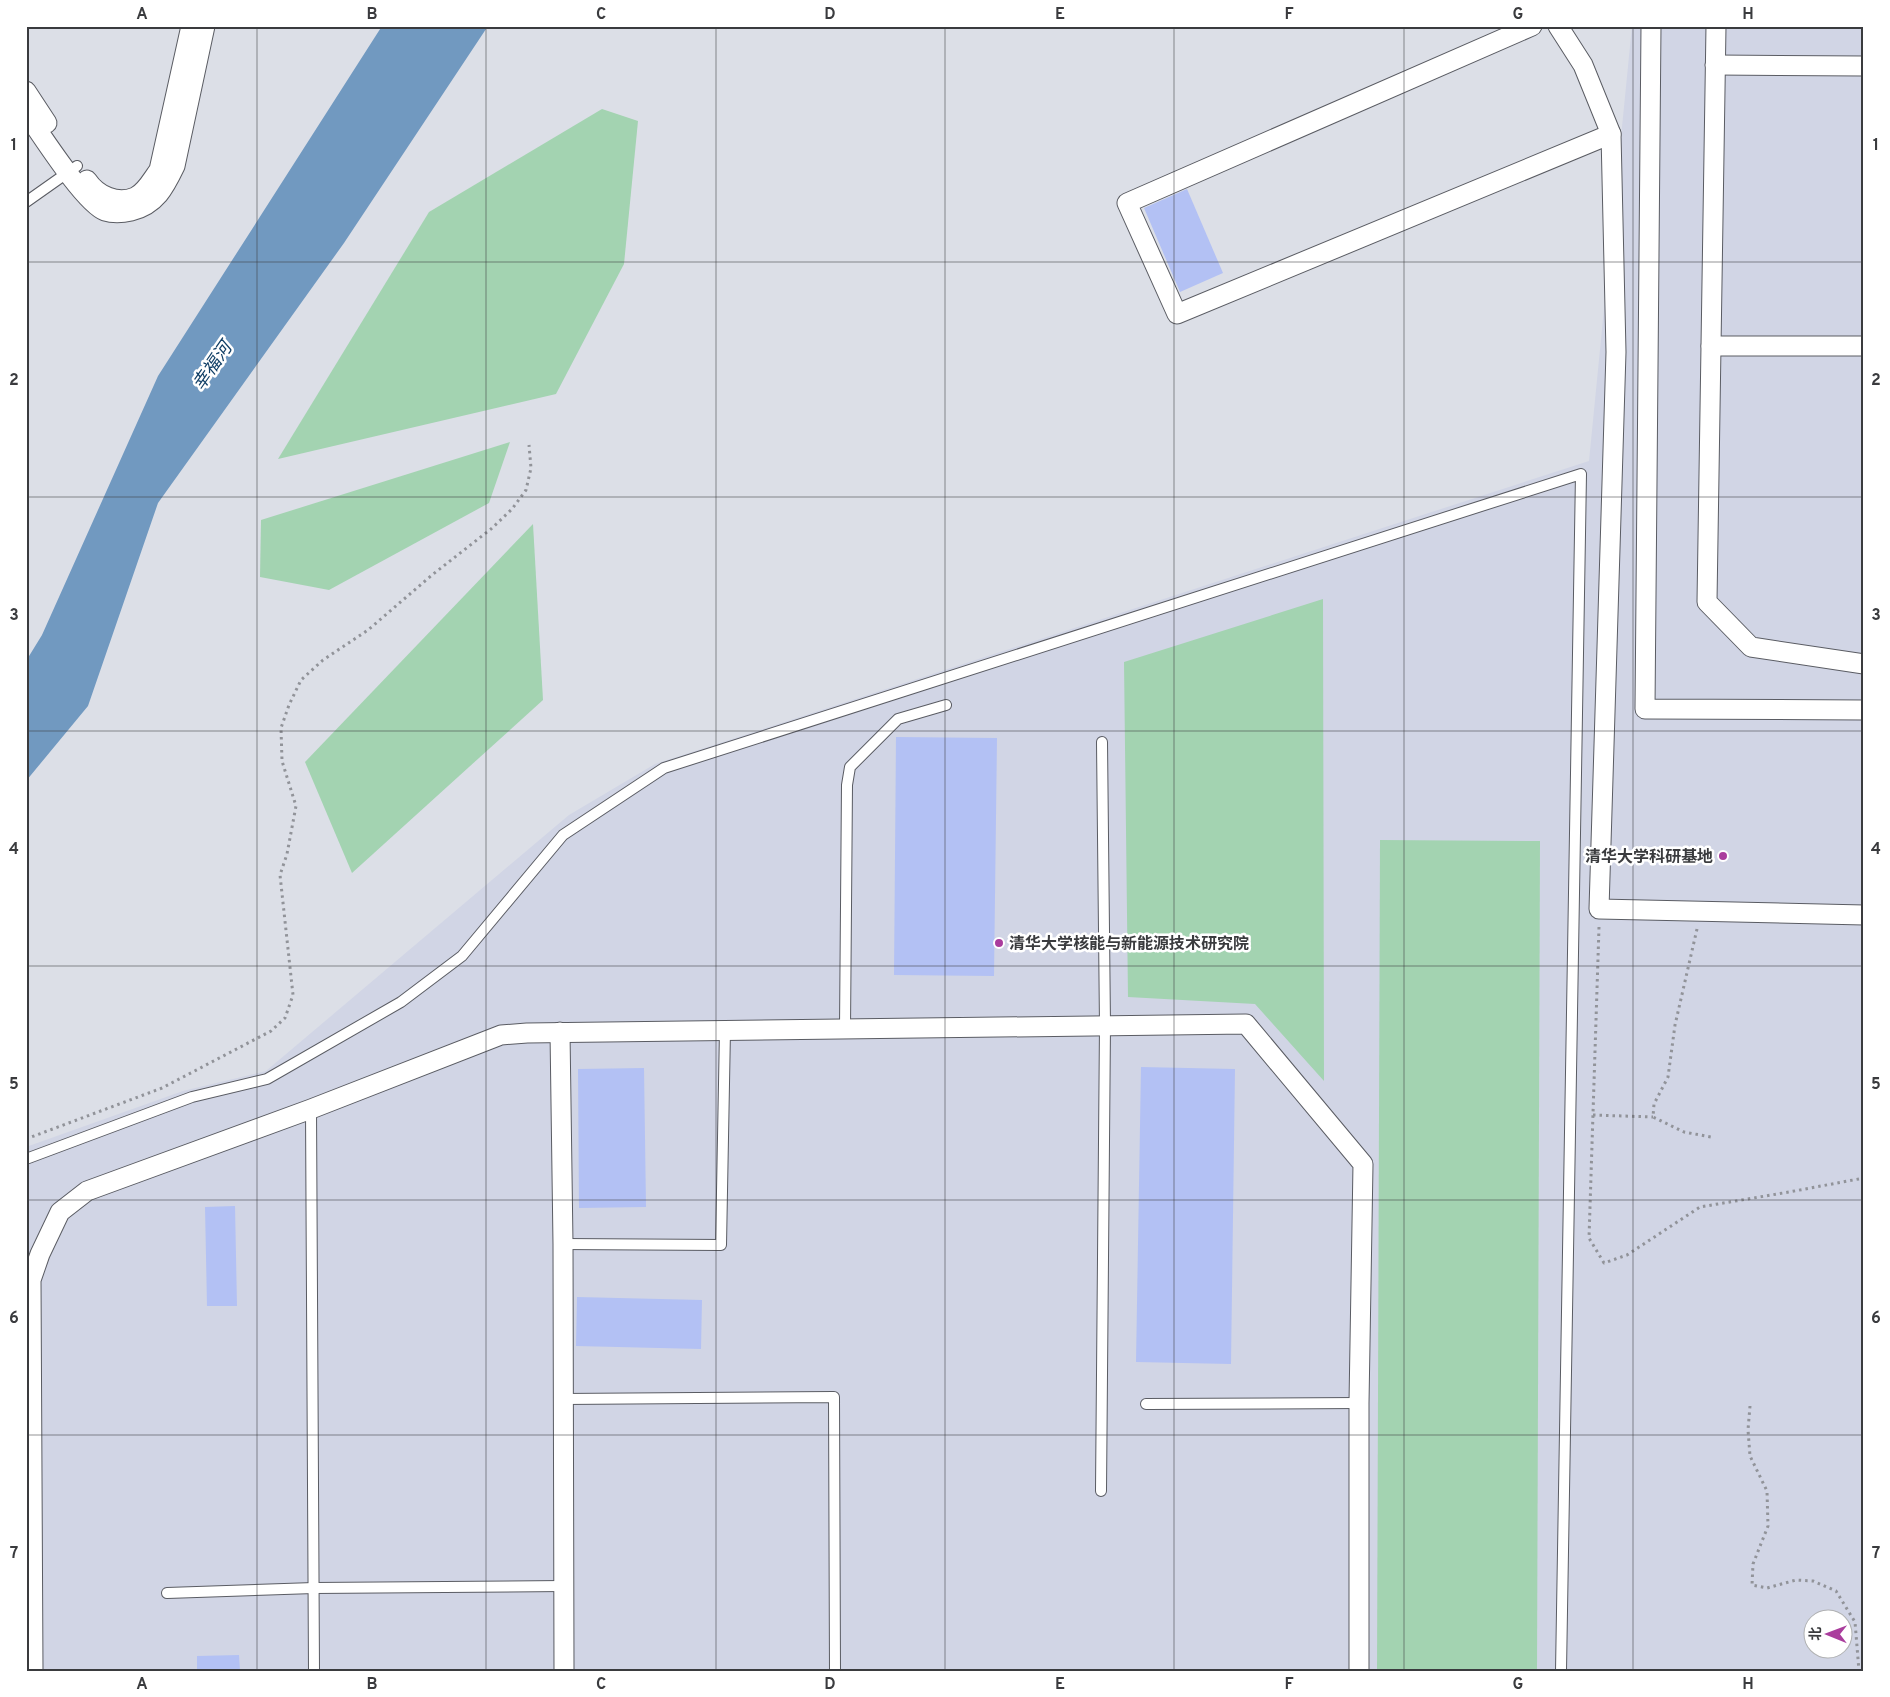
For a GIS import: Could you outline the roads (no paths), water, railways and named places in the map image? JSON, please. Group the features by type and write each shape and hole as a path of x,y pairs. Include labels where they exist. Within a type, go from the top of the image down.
{"street":[{"path":"26,112 72,169 99,193 111,199 136,196 147,187 158,170 191,26"},
{"path":"26,91 90,201 104,211 117,214 134,211 153,202 166,186 175,166 205,26"},
{"path":"1532,26 1127,203 1177,314 1611,134"},
{"path":"1558,26 1584,65 1611,134 1616,352 1599,909 1864,915"},
{"path":"1651,26 1645,709 1864,710"},
{"path":"1716,26 1707,602 1751,647 1864,664"},
{"path":"1715,65 1864,66"},
{"path":"1711,346 1864,346"},
{"path":"33,1671 29,1378 31,1280 40,1254 60,1212 86,1191 310,1109 501,1035 560,1032 1246,1024 1363,1164 1359,1403 1359,1671"},
{"path":"560,1032 563,1244 564,1671"}],"lane":[{"path":"26,202 72,169"},
{"path":"26,1159 192,1097 267,1079 401,1002 462,956 562,835 664,768 1581,474 1561,1671"},
{"path":"845,1028 847,785 850,767 898,719 946,705"},
{"path":"1101,1491 1105,1025 1102,742"},
{"path":"563,1244 721,1245 725,1030"},
{"path":"310,1109 314,1671"},
{"path":"563,1399 834,1397 835,1671"},
{"path":"1146,1404 1359,1403"},
{"path":"166,1593 314,1588 564,1586"}],"water":[{"name":"幸福河","path":"382,26 488,26 344,243 158,503 88,706 26,781 26,661 42,635 158,376"}],"place":[{"name":"清华大学科研基地","path":"1723,856"},
{"name":"清华大学核能与新能源技术研究院","path":"999,943"}]}
